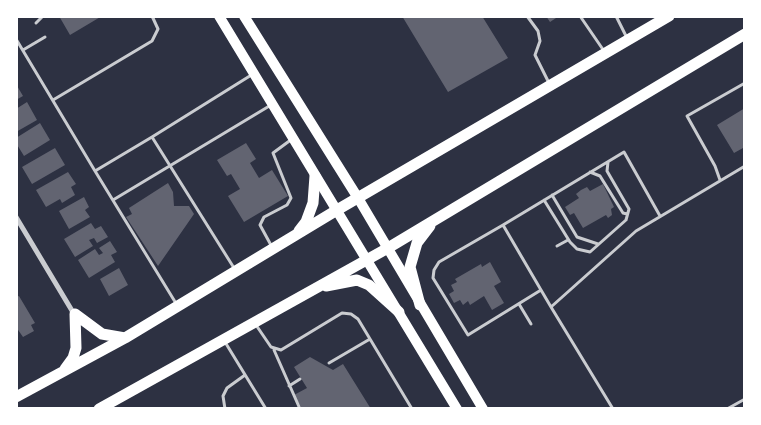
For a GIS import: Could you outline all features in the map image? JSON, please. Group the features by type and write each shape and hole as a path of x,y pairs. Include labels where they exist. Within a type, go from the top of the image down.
{"highway":[{"path":"17,396 125,338 337,210 669,16"},
{"path":"99,409 388,248 745,34"},
{"path":"296,235 306,222 313,203 315,176"},
{"path":"420,305 410,267 417,243 434,220"},
{"path":"314,288 357,280 369,285 399,312"},
{"path":"74,314 102,334 125,338"},
{"path":"62,372 73,358 76,348 74,314"}],"main road":[{"path":"219,16 399,312 453,406"},
{"path":"244,16 358,198 483,409"}],"street":[{"path":"16,218 74,314"}],"lane":[{"path":"36,23 43,16"},
{"path":"53,100 152,42 158,29 152,16"},
{"path":"527,16 538,31 540,41 535,55 550,85"},
{"path":"580,16 606,53"},
{"path":"616,16 628,40"},
{"path":"23,50 45,37"},
{"path":"16,39 178,306"},
{"path":"95,171 254,73"},
{"path":"720,180 715,166 686,116 745,83"},
{"path":"113,200 272,104"},
{"path":"152,137 236,271"},
{"path":"273,249 260,225 264,218 287,205 292,198 273,153 293,139"},
{"path":"541,290 468,335 433,278 434,270 439,262 624,152 660,216"},
{"path":"544,200 568,240 577,249 590,252 626,220 629,209 607,171 608,161"},
{"path":"551,307 636,231 745,166"},
{"path":"590,172 600,176 622,213 627,214"},
{"path":"552,195 577,237 599,244"},
{"path":"503,225 614,409"},
{"path":"558,246 568,240"},
{"path":"519,304 531,324"},
{"path":"274,349 282,350 346,312 358,319 412,409"},
{"path":"254,322 274,349 300,409"},
{"path":"329,363 370,338"},
{"path":"224,339 266,409"},
{"path":"225,409 223,396 227,388 246,375"},
{"path":"289,386 300,379"},
{"path":"727,409 745,398"}],"building":[{"path":"59,16 102,16 70,35"},
{"path":"402,16 482,16 508,58 448,92"},
{"path":"546,16 559,16 550,22"},
{"path":"16,84 23,96 16,100"},
{"path":"27,102 37,120 16,132 16,109"},
{"path":"745,108 745,151 743,148 734,153 717,125"},
{"path":"40,123 50,140 24,156 16,143 16,138"},
{"path":"246,143 256,159 250,163 259,178 272,170 288,196 244,222 228,196 240,189 231,174 227,176 217,160"},
{"path":"55,148 65,165 32,184 22,167"},
{"path":"68,172 76,184 71,187 75,195 62,203 60,199 46,207 36,190"},
{"path":"168,183 173,192 174,206 189,206 194,214 158,266 126,217 132,214 129,208"},
{"path":"603,184 614,207 611,209 612,215 608,218 606,215 583,228 574,213 570,215 565,207 579,198 576,194 581,190 587,187 590,191"},
{"path":"84,197 89,207 85,210 90,217 69,229 59,211"},
{"path":"91,223 95,229 101,226 108,237 97,243 94,238 89,240 93,246 75,257 64,239"},
{"path":"110,241 117,252 111,255 115,262 89,278 78,260 95,249 99,255 103,253 99,248"},
{"path":"490,262 501,282 494,286 504,303 492,310 484,296 470,305 468,301 463,305 460,300 454,303 449,294 454,291 451,285 457,282 455,279 481,264 482,267"},
{"path":"119,268 128,285 109,296 100,279"},
{"path":"19,296 35,323 31,325 34,331 23,337 16,327 16,297"},
{"path":"310,357 333,370 343,364 371,409 302,409 294,395 307,388 294,367"}]}
